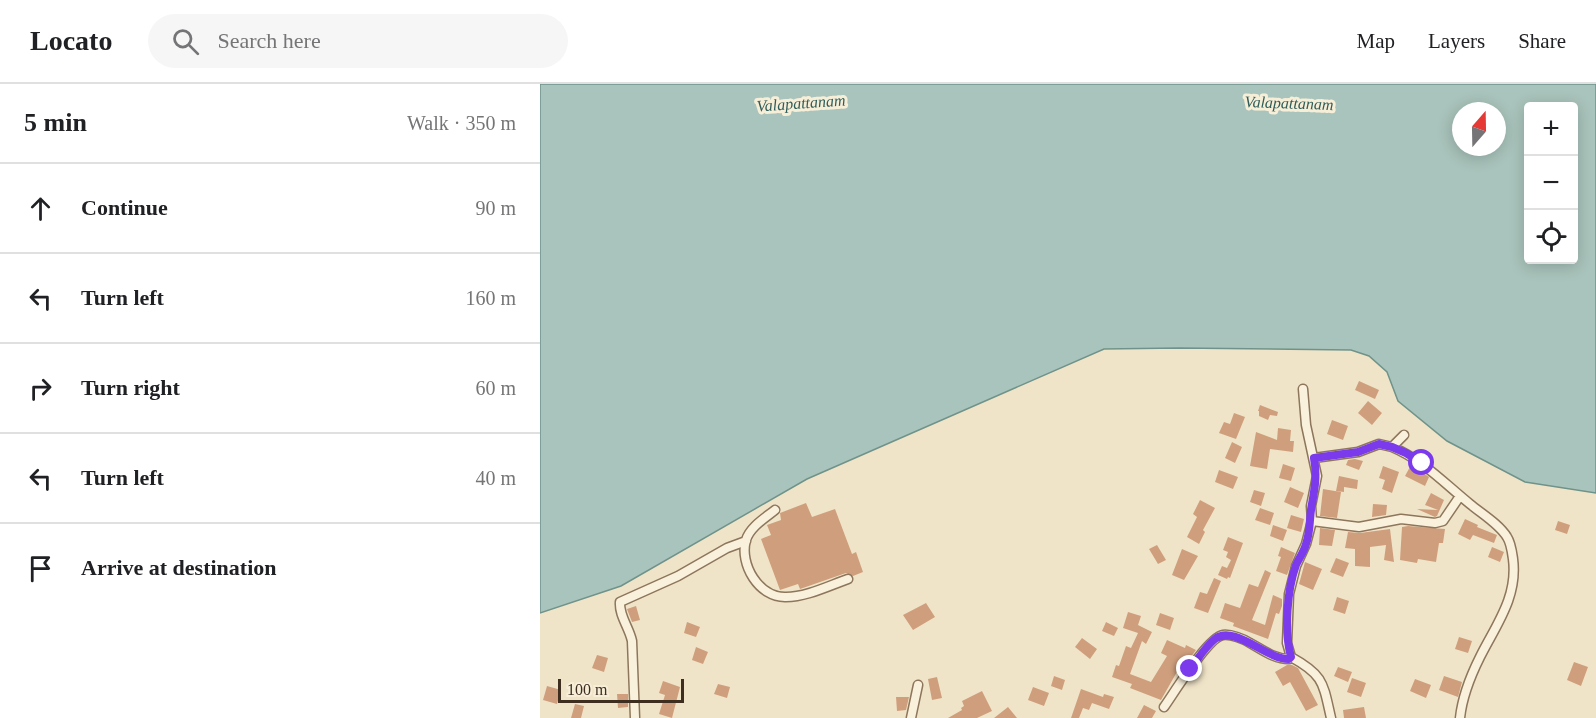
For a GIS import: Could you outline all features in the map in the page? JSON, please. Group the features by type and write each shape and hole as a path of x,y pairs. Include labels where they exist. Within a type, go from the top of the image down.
{"street":[{"path":"1304,389 1306,425 1317,476 1311,506 1312,521 1289,594 1287,643 1291,657 1320,678 1331,718"},
{"path":"1392,447 1404,435"},
{"path":"1314,458 1358,452 1379,444 1392,447 1422,463 1496,525 1507,538 1515,572 1512,594 1494,633 1479,658 1460,718"},
{"path":"1312,521 1359,527 1401,519 1435,523 1443,521 1460,496"},
{"path":"775,510 758,523 746,541 746,560 752,577 765,592 783,598 800,596 848,579"},
{"path":"635,718 632,641 630,631 622,616 620,602 678,576 727,548 746,541"},
{"path":"1164,707 1216,637 1225,635 1247,641 1281,659 1291,657"},
{"path":"911,718 918,686"}],"water":[{"name":"Valapattanam","path":"540,84 1596,84 1596,493 1525,482 1447,441 1398,401 1387,372 1369,356 1351,350 1104,349 807,479 621,586 540,613"}],"building":[{"path":"1359,381 1379,390 1375,399 1355,390"},
{"path":"1368,401 1382,413 1372,425 1358,413"},
{"path":"1260,405 1278,412 1277,416 1270,415 1268,420 1259,416"},
{"path":"1234,413 1245,417 1236,439 1219,433 1224,422 1230,424"},
{"path":"1332,420 1348,426 1343,440 1327,434"},
{"path":"1278,428 1291,430 1290,441 1294,441 1293,452 1270,449 1267,469 1250,466 1256,432 1277,440"},
{"path":"1232,442 1242,447 1235,463 1225,458"},
{"path":"1348,460 1363,461 1359,470 1346,465"},
{"path":"1283,464 1295,468 1291,481 1279,478"},
{"path":"1411,465 1429,477 1425,486 1405,476"},
{"path":"1383,466 1399,472 1392,493 1382,489 1385,480 1379,478"},
{"path":"1219,470 1238,477 1233,489 1215,482"},
{"path":"1339,476 1358,480 1357,489 1344,487 1344,492 1336,491"},
{"path":"1290,487 1304,493 1298,508 1284,502"},
{"path":"1323,489 1341,492 1337,518 1320,516"},
{"path":"1254,490 1265,493 1261,506 1250,502"},
{"path":"1431,493 1444,500 1435,517 1417,509 1438,510 1425,505"},
{"path":"1200,500 1215,508 1203,530 1205,532 1199,544 1187,537 1197,517 1193,514"},
{"path":"806,503 812,517 835,509 852,554 856,552 863,572 853,576 846,573 800,589 798,584 780,590 761,539 771,535 767,525 781,520 780,513"},
{"path":"1373,504 1387,505 1386,515 1372,517"},
{"path":"1260,508 1274,513 1270,525 1255,520"},
{"path":"1291,515 1304,519 1301,532 1287,528"},
{"path":"1465,519 1497,535 1494,543 1473,535 1470,540 1458,534"},
{"path":"1558,521 1570,525 1567,534 1555,530"},
{"path":"1273,525 1287,530 1283,541 1270,536"},
{"path":"1402,527 1445,529 1443,543 1439,543 1436,562 1418,559 1417,563 1400,560"},
{"path":"1320,528 1335,530 1332,546 1319,545"},
{"path":"1390,529 1394,562 1384,560 1386,545 1370,547 1370,567 1355,566 1355,549 1345,548 1348,532 1360,533"},
{"path":"1228,537 1243,543 1230,578 1227,579 1218,575 1222,566 1227,568 1231,560 1226,557 1228,552 1223,550"},
{"path":"1157,545 1166,560 1158,564 1149,549"},
{"path":"1281,547 1295,553 1287,575 1276,571 1281,557 1278,556"},
{"path":"1492,547 1504,552 1500,562 1488,557"},
{"path":"1182,549 1198,556 1184,580 1172,575"},
{"path":"1336,558 1349,563 1343,577 1330,572"},
{"path":"1305,562 1322,569 1313,590 1299,584"},
{"path":"1265,570 1271,573 1252,620 1265,625 1273,595 1282,599 1282,606 1279,614 1276,613 1268,639 1233,626 1234,623 1220,618 1225,603 1240,608 1249,584 1258,587"},
{"path":"1214,578 1221,581 1208,613 1194,608 1200,592 1207,594"},
{"path":"1337,597 1349,601 1345,614 1333,610"},
{"path":"926,603 935,617 913,630 903,615"},
{"path":"636,606 640,620 632,622 627,609"},
{"path":"1128,612 1141,616 1138,625 1152,632 1146,644 1142,641 1130,674 1151,682 1167,656 1161,653 1167,640 1196,650 1185,665 1182,663 1161,700 1130,688 1132,684 1112,677 1116,665 1119,666 1126,646 1131,648 1138,633 1123,628"},
{"path":"1160,613 1174,618 1170,630 1156,625"},
{"path":"687,622 700,627 696,637 684,633"},
{"path":"1106,622 1118,628 1114,636 1102,631"},
{"path":"1459,637 1472,641 1468,653 1455,649"},
{"path":"1082,638 1097,649 1090,659 1075,647"},
{"path":"696,647 708,652 703,664 692,660"},
{"path":"597,655 608,658 604,672 592,668"},
{"path":"1574,662 1588,667 1581,686 1567,680"},
{"path":"1287,665 1298,668 1318,705 1306,711 1290,682 1283,686 1275,672"},
{"path":"1338,667 1352,672 1348,682 1334,676"},
{"path":"1054,676 1065,680 1062,690 1051,686"},
{"path":"1444,676 1462,682 1458,697 1439,690"},
{"path":"937,677 942,698 932,700 928,679"},
{"path":"1352,678 1366,683 1361,697 1347,692"},
{"path":"1415,679 1431,685 1426,698 1410,691"},
{"path":"663,681 680,687 672,718 659,714 665,695 659,693"},
{"path":"718,684 730,687 727,698 714,694"},
{"path":"547,686 561,690 557,704 543,700"},
{"path":"1033,687 1049,693 1044,706 1028,700"},
{"path":"1081,689 1103,697 1104,694 1114,697 1109,709 1092,703 1089,710 1083,708 1079,718 1071,718"},
{"path":"982,691 992,711 977,718 948,718 962,710 964,706 962,701"},
{"path":"617,694 628,694 628,707 618,708"},
{"path":"896,697 909,697 906,710 897,711"},
{"path":"575,704 584,706 581,718 571,718"},
{"path":"1144,705 1156,711 1152,718 1137,718"},
{"path":"1008,707 1017,718 994,718"},
{"path":"1364,707 1366,718 1344,718 1343,710"}],"route":[{"path":"1190,669 1216,637 1225,635 1247,641 1281,659 1291,657 1287,643 1289,594 1312,521 1311,506 1317,476 1314,458 1358,452 1379,444 1406,453 1422,463"}]}
